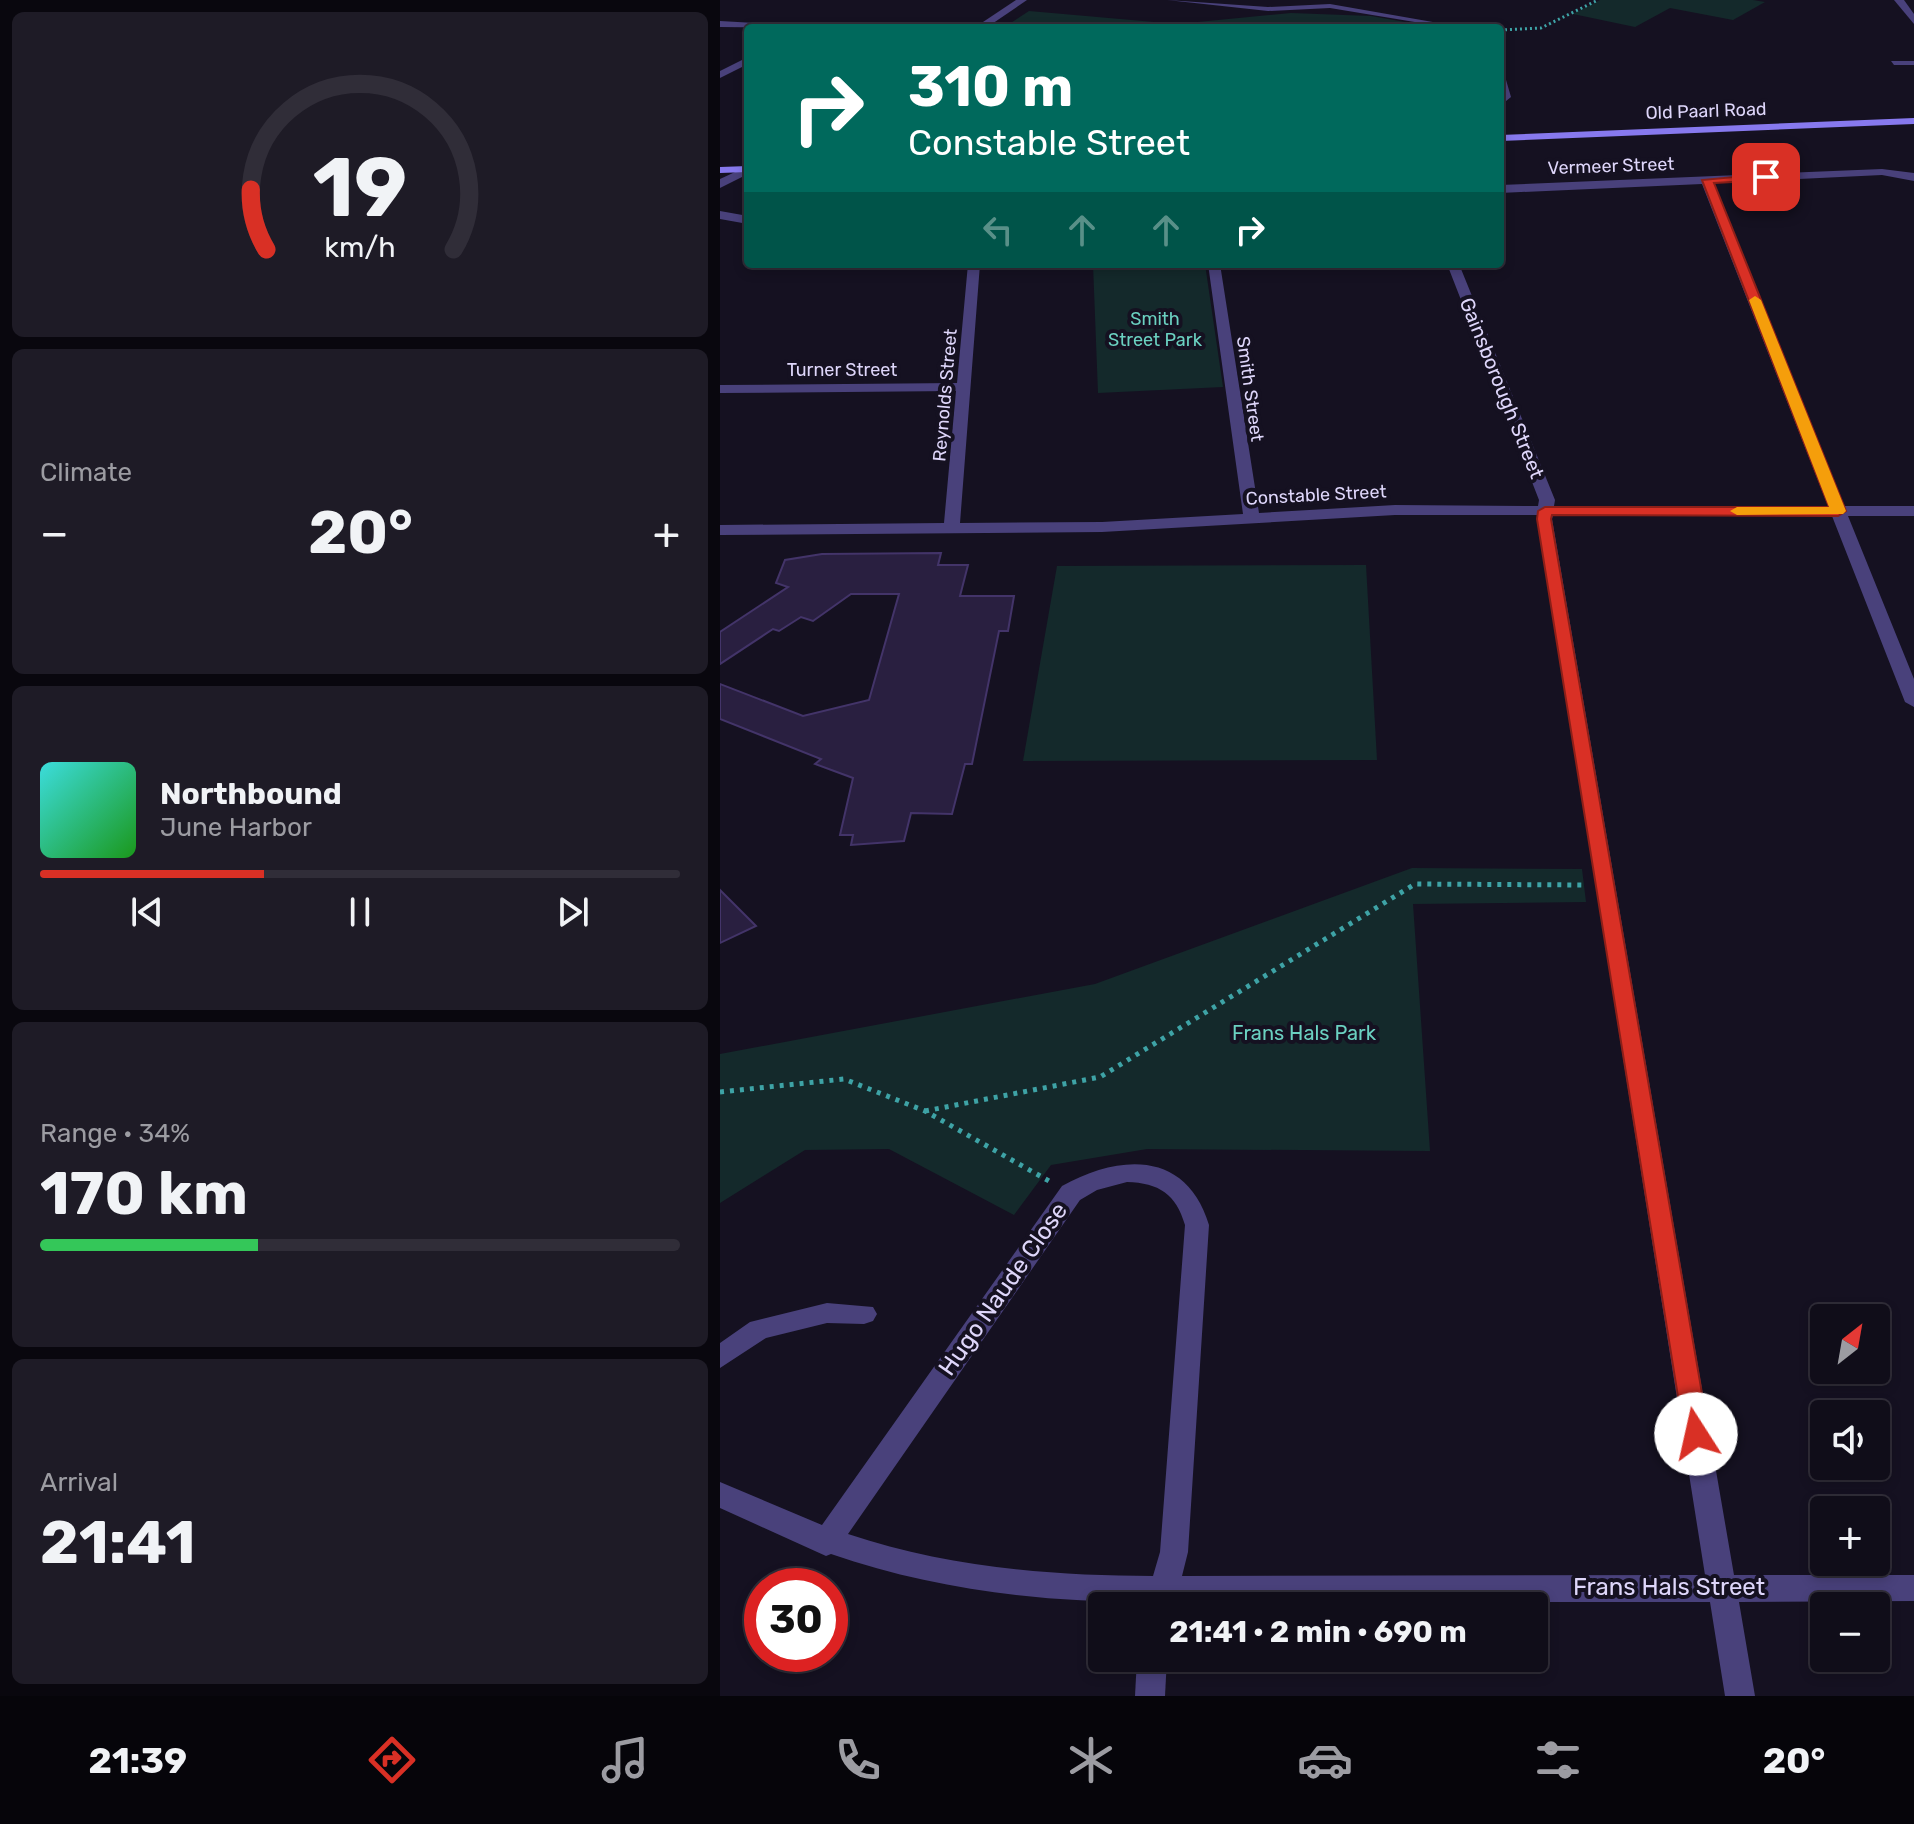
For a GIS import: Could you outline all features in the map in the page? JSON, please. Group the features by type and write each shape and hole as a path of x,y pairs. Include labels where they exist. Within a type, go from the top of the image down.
{"main road":[{"name":"Old Paarl Road","path":"1504,138 1914,121"},
{"path":"720,170 744,169"}],"street":[{"path":"985,24 1022,0"},
{"path":"1899,0 1914,21"},
{"path":"720,24 744,25"},
{"path":"720,75 744,63"},
{"path":"720,184 744,171"},
{"name":"Vermeer Street","path":"1504,189 1882,172 1914,177"},
{"path":"1707,180 1912,690"},
{"path":"720,215 744,219"},
{"name":"Reynolds Street","path":"952,529 974,268"},
{"name":"Smith Street","path":"1215,268 1252,518"},
{"name":"Gainsborough Street","path":"1455,268 1547,500 1545,511 1605,885 1740,1696"},
{"name":"Turner Street","path":"720,389 964,387"},
{"name":"Constable Street","path":"720,530 1102,527 1395,510 1914,511"},
{"name":"Hugo Naude Close","path":"826,1543 1071,1193 1098,1177 1137,1172 1169,1180 1190,1199 1195,1212 1174,1552 1164,1592"},
{"path":"720,1357 759,1329 827,1313 864,1314"},
{"name":"Frans Hals Street","path":"720,1494 770,1520 826,1543 954,1575 1107,1592"},
{"name":"Frans Hals Street","path":"1463,1592 1721,1586 1914,1588"},
{"path":"1150,1696 1151,1672"}],"lane":[{"path":"1170,0 1268,9 1316,3 1441,24"},
{"path":"1894,63 1914,63"}],"path":[{"path":"1504,30 1541,28 1598,0"},
{"path":"925,1111 1100,1077 1415,884 1605,885"},
{"path":"720,1092 844,1079 925,1111 1071,1193"}],"green space":[{"path":"1600,0 1765,2 1733,20 1670,8 1635,27 1573,14"},
{"path":"1029,11 1177,24 1009,24"},
{"path":"1291,13 1371,16 1416,24 1177,24"},
{"name":"Smith Street Park","path":"1093,268 1206,268 1223,387 1098,393"},
{"path":"1366,565 1377,760 1023,761 1057,566"},
{"name":"Frans Hals Park","path":"1412,868 1582,869 1586,902 1413,904 1430,1151 1147,1149 1051,1165 1014,1215 889,1149 805,1150 720,1203 720,1054 1095,984"}],"building":[{"path":"941,553 938,565 968,565 960,596 1014,596 1008,631 999,631 972,764 965,764 952,814 911,813 904,841 851,845 853,835 840,835 853,778 815,764 821,759 720,719 720,684 803,716 869,700 899,594 851,594 813,621 801,617 779,631 773,629 720,664 720,632 788,587 776,583 785,560 822,554"},
{"path":"720,890 756,926 720,943"}],"slow traffic":[{"path":"1737,511 1838,511 1755,300"}],"route":[{"path":"1696,1434 1544,519 1545,511 1838,511 1707,180 1766,177"}]}
